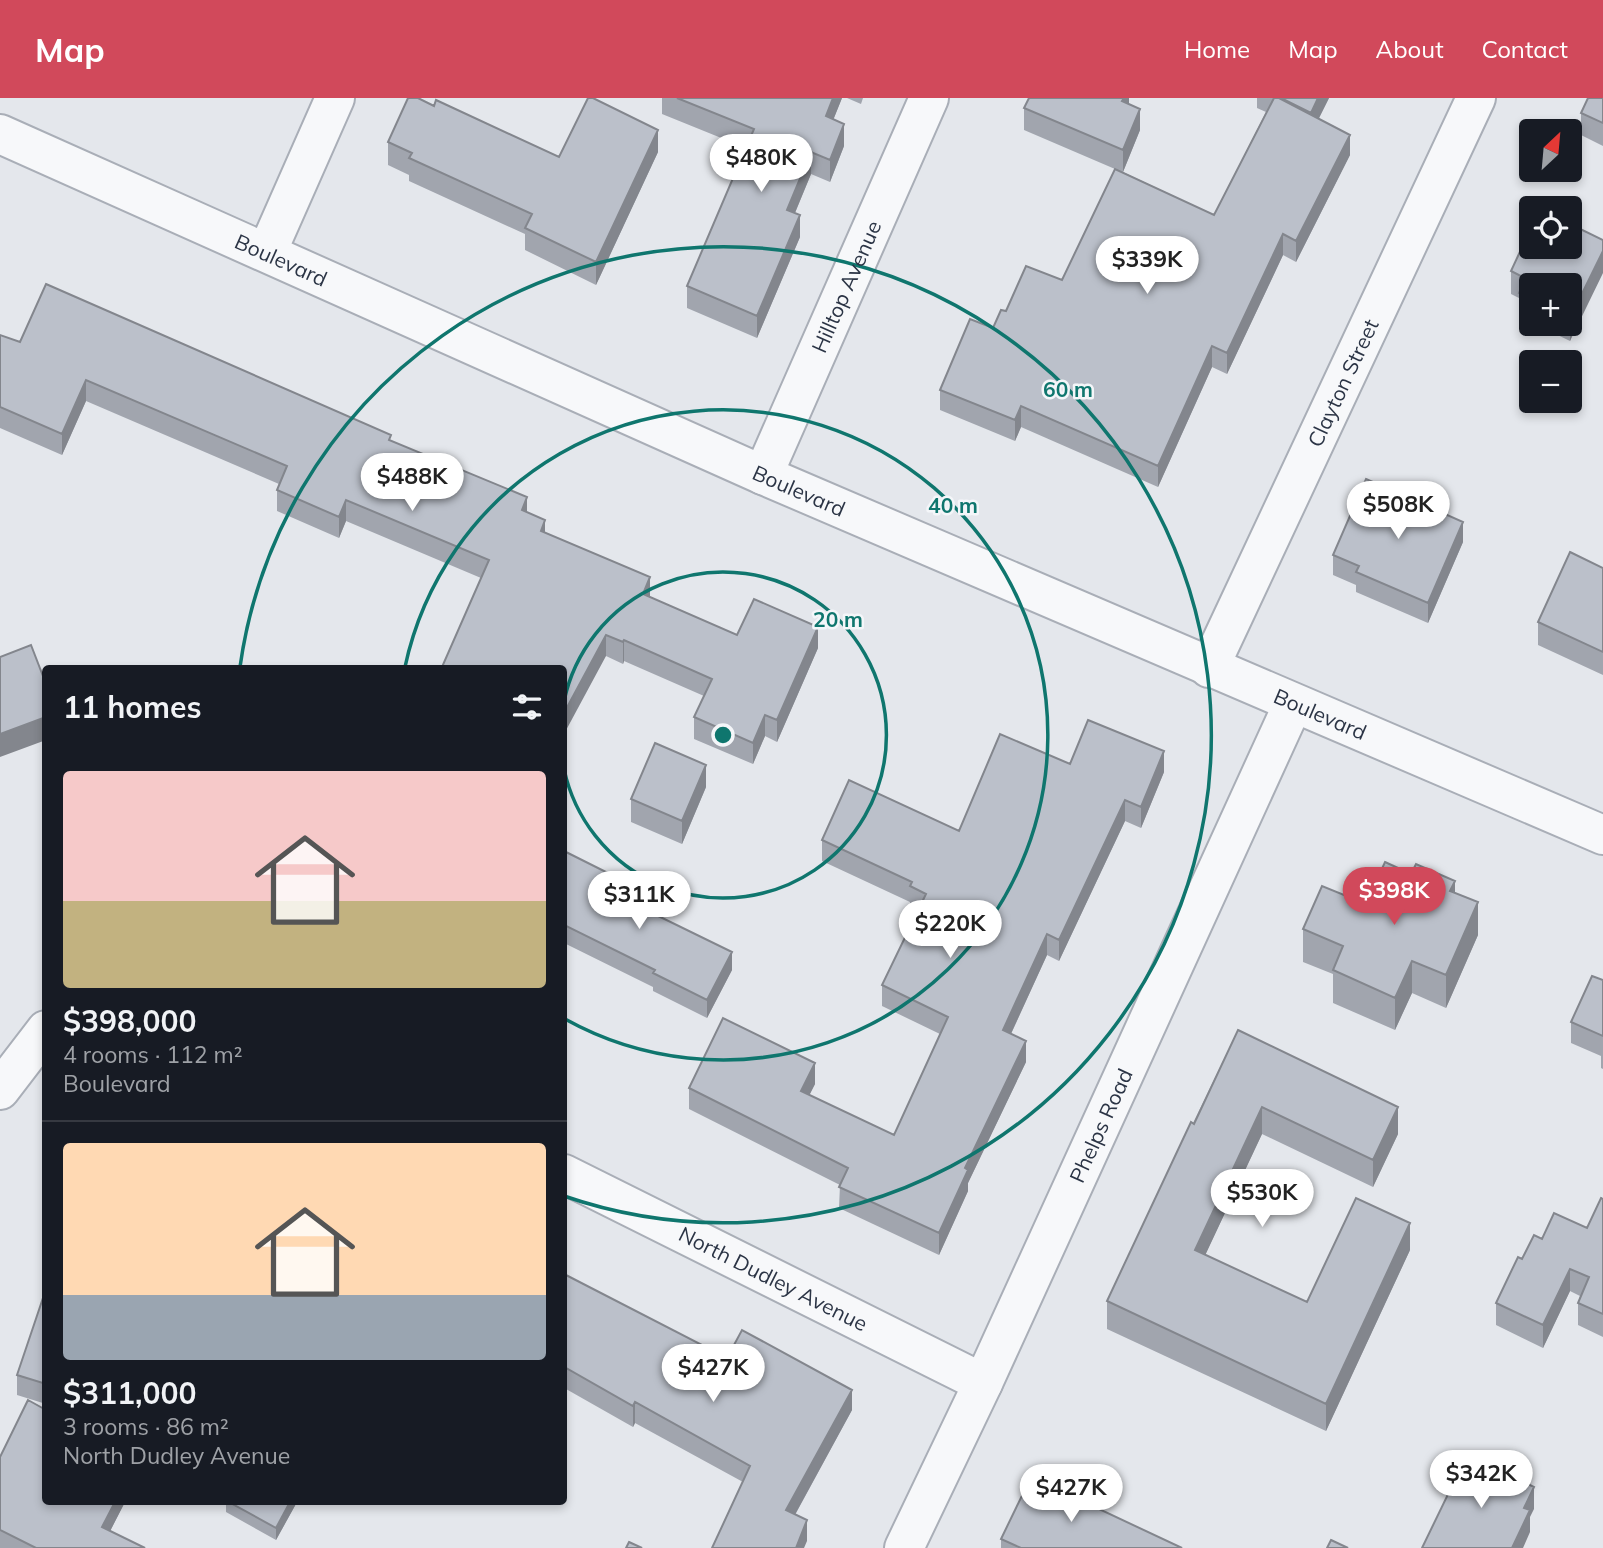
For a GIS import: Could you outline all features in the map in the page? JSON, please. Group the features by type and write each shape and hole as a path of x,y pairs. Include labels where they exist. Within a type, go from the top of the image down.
{"street":[{"path":"267,252 335,98"},
{"name":"Hilltop Avenue","path":"763,475 929,98"},
{"name":"Clayton Street","path":"1209,668 1476,98"},
{"name":"Boulevard","path":"0,134 763,475 1603,835"},
{"name":"Phelps Road","path":"904,1548 983,1383 1293,704"},
{"path":"0,1090 42,1035"},
{"name":"North Dudley Avenue","path":"567,1175 983,1383"}],"building":[{"path":"408,98 418,98 434,106 436,100 559,157 588,98 658,130 596,262 525,228 532,214 409,158 412,153 388,142"},
{"path":"677,98 833,98 826,116 844,124 830,160 811,152 787,210 800,215 757,316 687,286 754,129"},
{"path":"1029,98 1124,98 1122,101 1140,109 1123,150 1024,108"},
{"path":"1274,98 1279,98 1350,135 1296,241 1283,234 1227,353 1212,346 1158,466 1021,406 1015,420 940,390 970,319 993,328 1001,310 1006,311 1026,266 1062,280 1115,169 1214,215"},
{"path":"1281,98 1318,98 1311,113"},
{"path":"1588,98 1603,98 1603,123 1581,113"},
{"path":"1582,230 1603,240 1603,251 1582,294 1582,273 1519,275 1511,271 1519,254 1519,259 1582,259"},
{"path":"46,284 391,435 389,440 527,497 522,510 545,520 541,531 650,577 643,594 737,635 754,599 818,627 777,720 765,715 753,743 694,717 712,679 624,640 623,642 606,635 567,707 567,665 443,665 489,560 346,500 339,517 277,490 287,466 86,380 62,434 0,407 0,335 20,342"},
{"path":"1366,479 1463,522 1428,603 1356,572 1359,566 1333,555"},
{"path":"1570,552 1603,568 1603,652 1538,622"},
{"path":"31,645 42,674 42,718 0,734 0,657"},
{"path":"1088,720 1164,751 1141,807 1125,800 1059,940 1047,934 1003,1030 1026,1041 965,1168 968,1170 939,1233 839,1187 848,1168 689,1088 723,1018 815,1063 801,1091 894,1135 948,1017 882,985 926,894 910,886 912,882 822,840 849,780 959,831 1000,734 1070,764"},
{"path":"655,743 706,765 682,821 631,799"},
{"path":"567,852 614,876 607,891 732,952 707,1000 653,973 655,970 567,926"},
{"path":"1385,862 1411,874 1416,864 1455,881 1450,891 1478,902 1446,975 1412,961 1395,998 1333,970 1343,946 1303,929 1322,886 1366,904"},
{"path":"1592,976 1603,980 1603,1036 1571,1022"},
{"path":"1238,1030 1398,1107 1373,1160 1262,1107 1195,1250 1307,1302 1356,1198 1410,1223 1326,1404 1107,1301 1191,1122 1194,1124"},
{"path":"1601,1198 1603,1314 1578,1303 1589,1277 1570,1269 1543,1325 1496,1303 1518,1257 1522,1259 1534,1235 1542,1239 1554,1213 1587,1228"},
{"path":"567,1276 727,1358 742,1330 852,1390 786,1510 807,1520 796,1548 712,1548 750,1466 635,1402 633,1406 567,1369"},
{"path":"42,1301 42,1383 17,1375"},
{"path":"28,1400 42,1408 42,1505 113,1505 102,1527 145,1548 36,1548 0,1530 0,1457"},
{"path":"1467,1455 1534,1487 1524,1508 1530,1510 1512,1548 1422,1548"},
{"path":"1031,1477 1182,1548 1021,1548 1001,1539"},
{"path":"234,1505 288,1505 276,1528"},
{"path":"1331,1540 1348,1548 1327,1548"},
{"path":"629,1542 642,1548 626,1548"}]}
